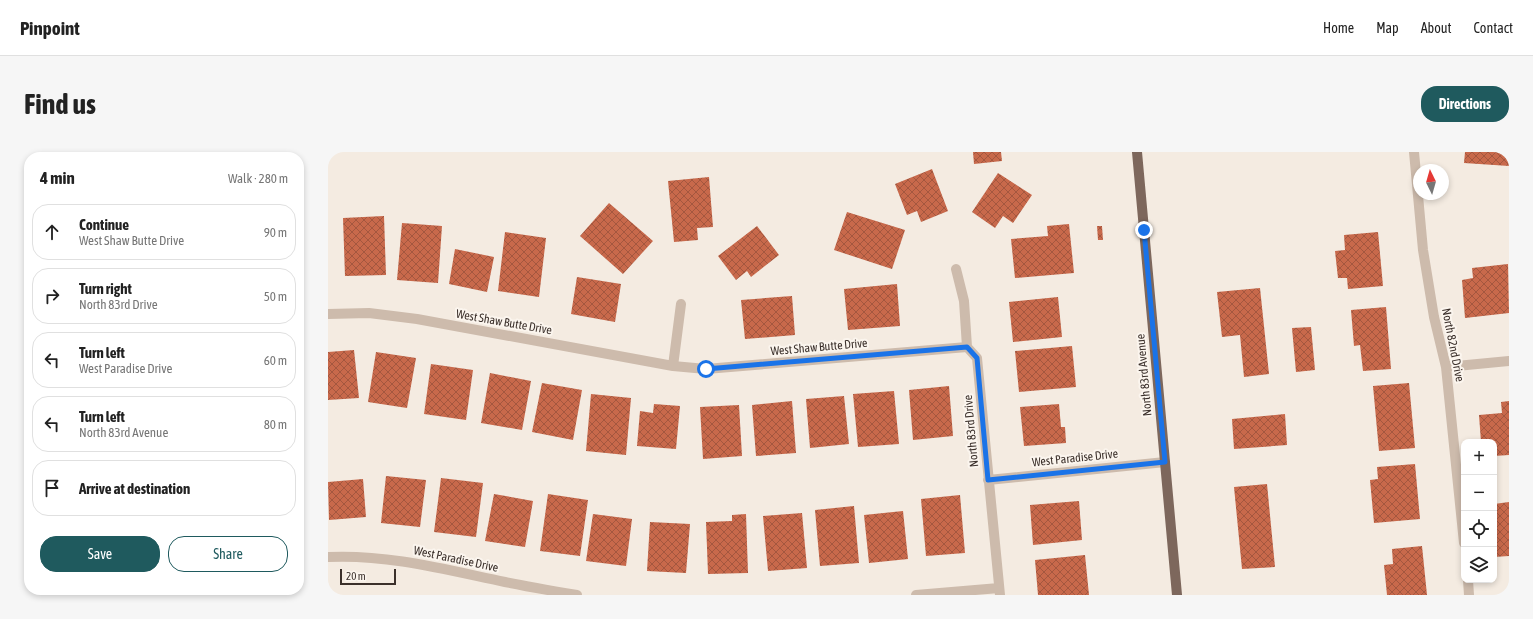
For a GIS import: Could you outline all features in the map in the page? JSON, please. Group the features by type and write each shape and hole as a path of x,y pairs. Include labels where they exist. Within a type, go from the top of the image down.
{"main road":[{"name":"North 83rd Avenue","path":"1137,152 1178,595"}],"street":[{"name":"North 82nd Drive","path":"1414,152 1423,250 1434,317 1446,367 1461,514"},
{"name":"North 83rd Drive","path":"956,269 964,301 967,347 977,358 999,592"},
{"path":"673,366 681,304"},
{"name":"West Shaw Butte Drive","path":"328,314 369,313 417,319 673,366 706,369 967,347"},
{"path":"1446,367 1509,361"},
{"name":"West Paradise Drive","path":"988,480 1165,462"},
{"name":"West Paradise Drive","path":"328,557 344,556 415,563 507,583 577,595"},
{"path":"1468,583 1469,595"},
{"path":"916,595 999,592"}],"building":[{"path":"973,152 1001,152 1002,161 974,164"},
{"path":"1465,152 1509,152 1509,166 1464,163"},
{"path":"932,169 948,211 921,222 917,211 907,215 895,184"},
{"path":"998,173 1032,195 1013,223 1003,216 995,228 972,212"},
{"path":"709,177 713,227 697,228 698,240 674,242 668,181"},
{"path":"609,203 653,241 623,274 580,236"},
{"path":"847,212 905,230 892,269 834,250"},
{"path":"384,216 386,275 345,276 343,218"},
{"path":"402,223 442,226 438,283 397,280"},
{"path":"1069,224 1074,273 1015,278 1011,239 1048,236 1047,226"},
{"path":"757,226 779,255 751,277 747,271 736,280 718,256"},
{"path":"1097,226 1102,226 1103,240 1098,240"},
{"path":"505,232 546,238 539,297 498,291"},
{"path":"1378,232 1383,286 1348,289 1347,278 1338,278 1335,251 1345,250 1344,235"},
{"path":"455,249 494,257 487,292 449,284"},
{"path":"1508,264 1509,313 1465,318 1462,280 1473,278 1472,268"},
{"path":"577,277 621,284 615,322 571,314"},
{"path":"897,284 900,326 848,330 844,289"},
{"path":"1260,288 1269,374 1244,377 1240,335 1222,337 1217,292"},
{"path":"792,296 795,335 745,339 741,300"},
{"path":"1058,297 1062,337 1013,342 1009,302"},
{"path":"1386,307 1391,369 1363,371 1360,345 1354,346 1351,310"},
{"path":"1311,327 1315,370 1296,372 1292,328"},
{"path":"1072,346 1076,387 1019,392 1015,351"},
{"path":"354,350 359,398 328,400 328,352"},
{"path":"376,352 416,358 407,408 368,402"},
{"path":"431,364 473,370 466,420 424,414"},
{"path":"490,373 531,381 522,430 481,423"},
{"path":"542,383 582,390 573,440 532,432"},
{"path":"1409,383 1415,448 1379,451 1373,386"},
{"path":"949,386 953,436 913,440 909,390"},
{"path":"894,391 899,444 858,447 853,394"},
{"path":"591,394 631,398 626,455 586,451"},
{"path":"844,396 849,444 810,448 806,399"},
{"path":"792,401 796,453 756,456 752,405"},
{"path":"1509,401 1509,455 1497,456 1497,439 1481,439 1479,415 1502,413 1501,402"},
{"path":"654,404 680,406 676,449 637,446 640,411 653,413"},
{"path":"1059,404 1061,427 1065,427 1066,443 1024,446 1020,407"},
{"path":"739,405 742,456 703,459 700,407"},
{"path":"1285,414 1287,445 1234,449 1232,419"},
{"path":"1415,464 1420,519 1374,523 1370,480 1378,479 1377,467"},
{"path":"386,476 426,480 420,527 381,523"},
{"path":"441,478 483,483 476,537 434,532"},
{"path":"363,479 366,517 329,520 328,482"},
{"path":"1267,484 1275,567 1242,569 1234,487"},
{"path":"494,494 533,501 525,547 485,541"},
{"path":"548,494 588,500 580,556 540,551"},
{"path":"960,495 965,553 926,556 921,499"},
{"path":"1079,501 1082,540 1033,545 1030,505"},
{"path":"1509,502 1509,556 1497,557 1497,504"},
{"path":"854,506 859,563 820,566 815,510"},
{"path":"903,511 908,559 869,563 864,515"},
{"path":"802,513 807,568 768,571 763,516"},
{"path":"593,514 632,519 626,566 586,561"},
{"path":"746,514 748,573 708,574 706,522 732,521 732,515"},
{"path":"650,522 690,524 686,573 647,571"},
{"path":"1422,546 1427,595 1387,595 1384,565 1393,564 1392,549"},
{"path":"1085,555 1089,595 1038,595 1035,560"}],"route":[{"path":"706,369 757,366 967,347 977,358 988,480 1165,462 1144,230"}]}
